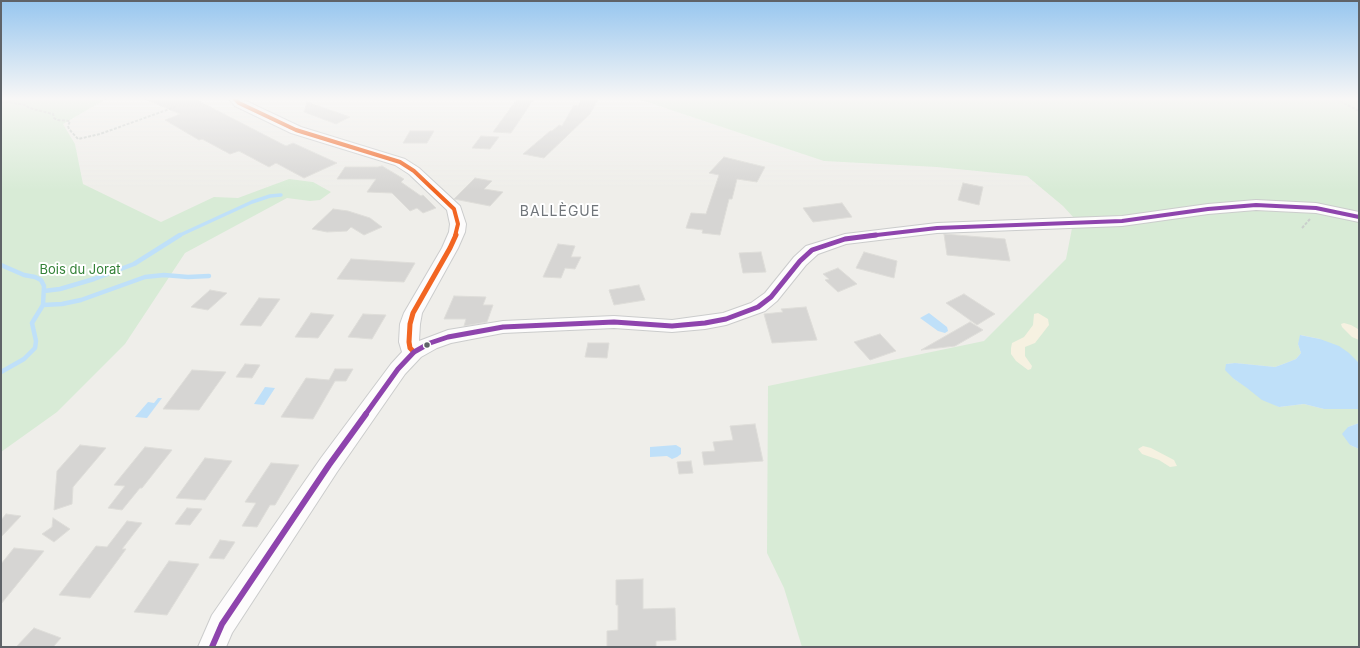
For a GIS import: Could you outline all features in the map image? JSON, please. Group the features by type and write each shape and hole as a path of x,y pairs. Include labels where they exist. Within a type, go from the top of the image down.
{"street":[{"path":"294,129 400,162 414,171 454,209 458,224 457,232 450,248 412,313 409,342 410,348 414,352"},
{"path":"212,647 222,624 329,465 398,369 414,352 421,347 440,339 503,327 614,322 672,326 705,323 726,318 758,307 770,297 800,261 812,250 826,244 845,239 937,228 1122,221 1208,209 1256,205 1316,208 1359,217"}],"path":[{"path":"68,129 78,139 83,139 111,129"}],"green space":[{"name":"Bois du Jorat","path":"1,129 66,129 75,144 83,184 161,222 214,197 238,198 289,179 313,182 331,192 320,200 310,201 287,198 185,253 125,344 57,412 1,452"},
{"path":"729,129 1359,129 1359,363 1320,339 1301,335 1298,344 1301,353 1296,359 1286,363 1275,367 1235,363 1226,364 1234,379 1279,407 1304,404 1324,409 1359,409 1359,423 1348,427 1350,445 1359,449 1359,647 802,647 784,588 767,553 768,386 984,341 1066,259 1074,218 1063,206 1027,176 937,167 824,161"}],"sand":[{"path":"1038,313 1048,319 1049,325 1035,343 1025,347 1025,356 1032,366 1031,369 1028,370 1016,361 1011,354 1011,348 1012,343 1024,337 1033,325 1034,314"},
{"path":"1344,323 1358,329 1359,340 1352,337 1342,327 1341,324"},
{"path":"1143,446 1151,448 1174,460 1177,466 1170,467 1159,460 1142,454 1138,449"}],"water":[{"path":"929,313 947,327 948,331 945,333 938,331 920,318"},
{"path":"1300,335 1320,339 1339,346 1359,363 1359,409 1324,409 1304,404 1279,407 1262,400 1234,379 1225,370 1226,364 1235,363 1275,367 1296,359 1301,353 1298,344"},
{"path":"265,387 275,388 264,405 254,404"},
{"path":"158,398 162,398 147,418 135,417 148,402 154,403"},
{"path":"1359,423 1359,449 1350,445 1342,434 1348,427"},
{"path":"676,445 681,448 681,454 677,457 672,459 667,456 650,457 650,447"}],"building":[{"path":"181,129 254,129 286,146 293,143 337,163 304,178 276,163 269,167 239,151 230,154 202,139 199,140"},
{"path":"495,129 514,129 511,133 493,132"},
{"path":"554,129 574,129 544,158 523,154 550,131"},
{"path":"410,131 434,131 427,143 403,143"},
{"path":"481,136 499,137 490,149 472,148"},
{"path":"724,157 765,167 757,182 737,179 732,199 729,199 720,235 702,233 703,230 686,228 691,213 706,214 719,175 709,173"},
{"path":"382,166 404,179 401,182 421,196 423,195 436,208 423,213 417,208 410,211 392,193 367,192 376,179 337,179 345,167"},
{"path":"475,178 492,181 484,189 503,192 490,206 454,199"},
{"path":"963,183 983,187 979,205 958,200"},
{"path":"842,203 852,217 813,222 803,208"},
{"path":"333,209 348,211 370,218 382,227 364,235 351,227 347,231 327,232 312,229"},
{"path":"944,234 1005,239 1010,261 947,255"},
{"path":"558,244 575,246 571,257 581,257 575,269 565,268 561,278 543,277"},
{"path":"761,252 766,272 743,273 739,253"},
{"path":"864,252 897,261 894,278 856,268"},
{"path":"351,259 415,263 404,282 337,279"},
{"path":"838,268 857,284 838,292 825,280 829,279 823,274"},
{"path":"639,285 645,300 614,305 609,290"},
{"path":"210,290 227,293 208,310 191,307"},
{"path":"964,294 995,314 977,325 946,303"},
{"path":"454,296 486,297 483,305 493,305 487,322 464,326 466,319 444,319"},
{"path":"259,298 280,299 261,326 240,325"},
{"path":"806,307 817,340 772,343 764,314 783,312 781,309"},
{"path":"311,313 334,315 318,338 295,337"},
{"path":"363,314 386,315 372,339 348,337"},
{"path":"970,322 983,330 955,346 921,350"},
{"path":"880,334 896,351 870,360 854,342"},
{"path":"588,343 609,343 607,358 585,357"},
{"path":"245,364 260,365 252,378 236,377"},
{"path":"335,369 353,369 346,381 335,381 313,419 281,417 306,378 329,380"},
{"path":"192,370 226,372 199,410 163,409"},
{"path":"755,424 763,461 704,465 702,452 715,451 713,442 733,440 730,426"},
{"path":"80,445 106,448 73,487 72,504 54,510 57,471"},
{"path":"145,447 172,450 142,488 140,488 122,510 108,508 125,486 114,485"},
{"path":"205,458 232,461 205,500 176,498"},
{"path":"691,461 693,473 679,474 677,462"},
{"path":"271,463 299,465 275,505 270,505 257,527 242,526 256,503 245,502"},
{"path":"187,508 202,509 190,525 175,524"},
{"path":"6,514 21,516 1,537 1,520"},
{"path":"53,518 70,529 54,542 42,534 52,527"},
{"path":"127,521 142,523 122,549 126,549 90,598 59,595 96,546 107,547"},
{"path":"220,540 235,542 224,559 209,558"},
{"path":"14,548 44,551 1,604 1,564"},
{"path":"169,561 199,564 167,615 134,612"},
{"path":"643,579 643,609 675,608 676,640 656,641 656,647 607,647 607,631 618,630 616,580"},
{"path":"34,628 61,638 53,647 16,647"}],"waterway":[{"path":"180,235 252,202 270,196 281,195"},
{"path":"44,291 60,289 94,279 134,264 180,235"},
{"path":"1,265 24,275 41,280 44,286 43,305"},
{"path":"43,305 62,304 81,300 145,277 164,275 188,277 209,276"},
{"path":"1,372 24,359 35,348 36,341 32,323 43,305"}],"transit line":[{"path":"294,129 400,162 414,171 454,209 458,224 457,232 450,248 413,313 410,324 409,342 410,348 414,352"},
{"path":"212,647 222,624 329,465 398,369 414,352 430,343 448,337 503,327 614,322 672,326 705,323 726,319 758,307 771,297 800,261 812,250 845,239 937,228 1122,221 1208,209 1256,205 1316,208 1359,217"}],"district":[{"name":"BALLÈGUE","path":"560,212"}]}
